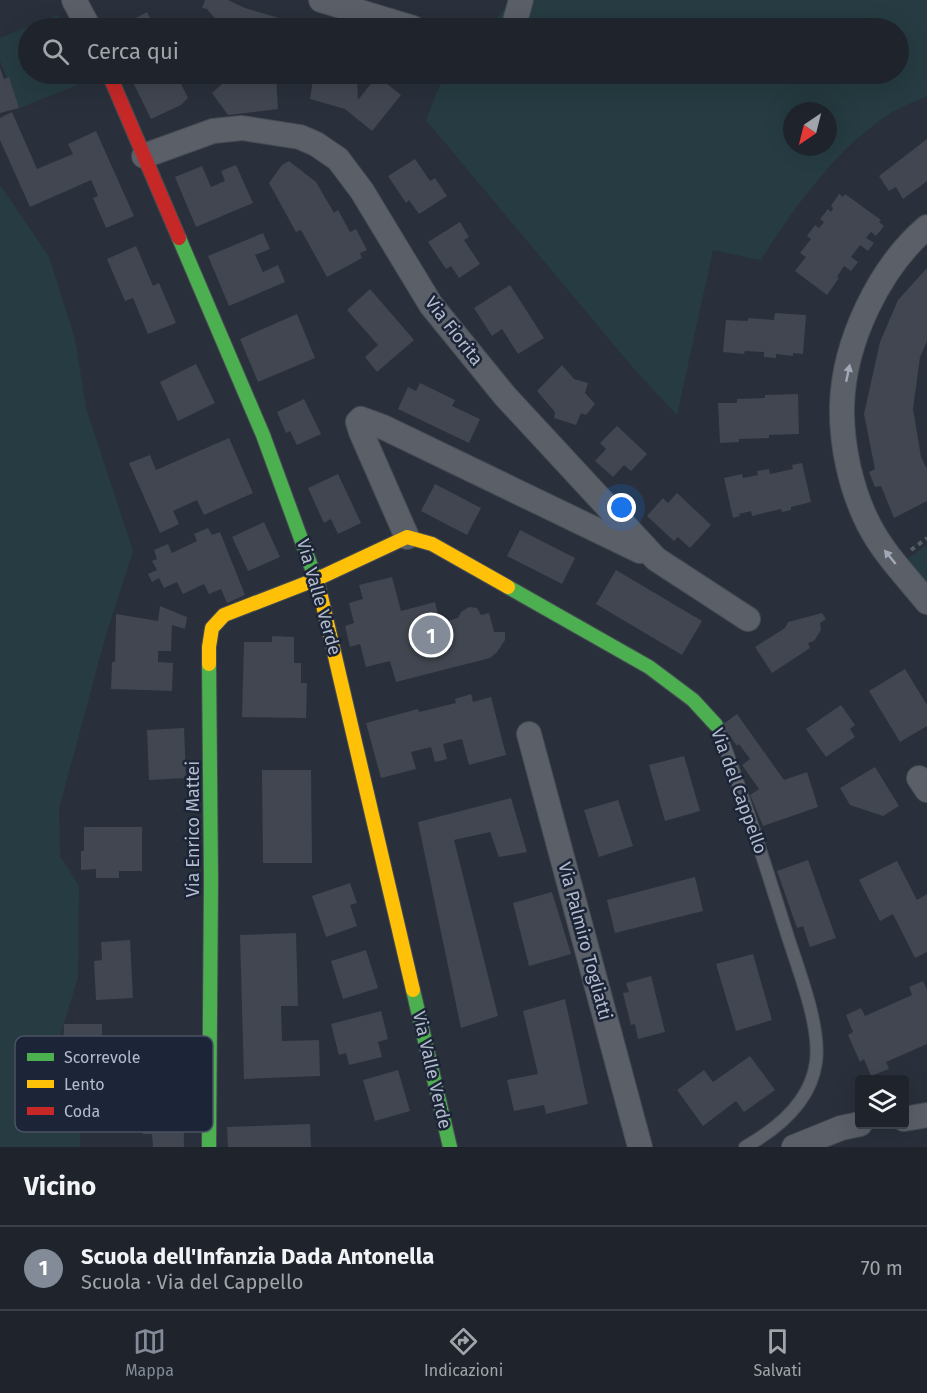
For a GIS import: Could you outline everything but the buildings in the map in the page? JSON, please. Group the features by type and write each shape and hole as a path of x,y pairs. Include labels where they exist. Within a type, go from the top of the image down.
{"street":[{"path":"74,0 84,18"},
{"path":"321,0 380,18"},
{"path":"516,18 521,0"},
{"name":"Via Valle Verde","path":"113,84 263,435 317,579 444,1146"},
{"name":"Via Fiorita","path":"144,156 213,131 242,128 300,136 338,159 362,191 431,305 505,396 656,559 748,619"},
{"path":"927,227 897,259 879,284 854,345 842,404 844,434 854,487 861,505 880,545 927,602"},
{"path":"317,579 407,537 361,432 358,422 361,419 394,432 656,559"},
{"name":"Via del Cappello","path":"407,537 432,544 649,667 682,689 706,711 716,725"},
{"name":"Via Enrico Mattei","path":"210,1036 209,647 212,628 224,615 317,579"},
{"name":"Via Palmiro Togliatti","path":"530,734 640,1147"},
{"path":"909,1118 927,1115"},
{"path":"794,1147 841,1128 855,1125"},
{"name":"Via Enrico Mattei","path":"209,1132 209,1147"}],"lane":[{"name":"Via del Cappello","path":"716,725 742,792 806,994 816,1047 813,1076 803,1097 768,1134 745,1147"}],"green space":[{"path":"512,0 927,0 927,96 893,111 851,145 802,199 761,260 713,250 677,415 635,370 426,120 442,84 909,84 909,18 497,18"},
{"path":"18,31 18,84 80,84 19,108 0,61 0,38"},
{"path":"0,185 49,257 75,339 86,408 133,551 105,638 59,809 60,856 79,886 78,977 60,1036 15,1036 15,1132 80,1132 80,1147 0,1147"},
{"path":"927,545 927,583 907,559"}],"traffic: fast":[{"path":"179,238 263,435 319,588"},
{"path":"508,587 649,667 693,700 716,725"},
{"path":"209,664 210,1036"},
{"path":"413,990 450,1147"},
{"path":"209,1132 209,1147"}],"traffic: slow":[{"path":"209,664 212,628 224,615 317,579 407,537 432,544 508,587"},
{"path":"319,588 413,990"}],"traffic: jam":[{"path":"113,84 179,238"}],"place":[{"name":"Scuola dell'Infanzia Dada Antonella","path":"431,635"}]}
